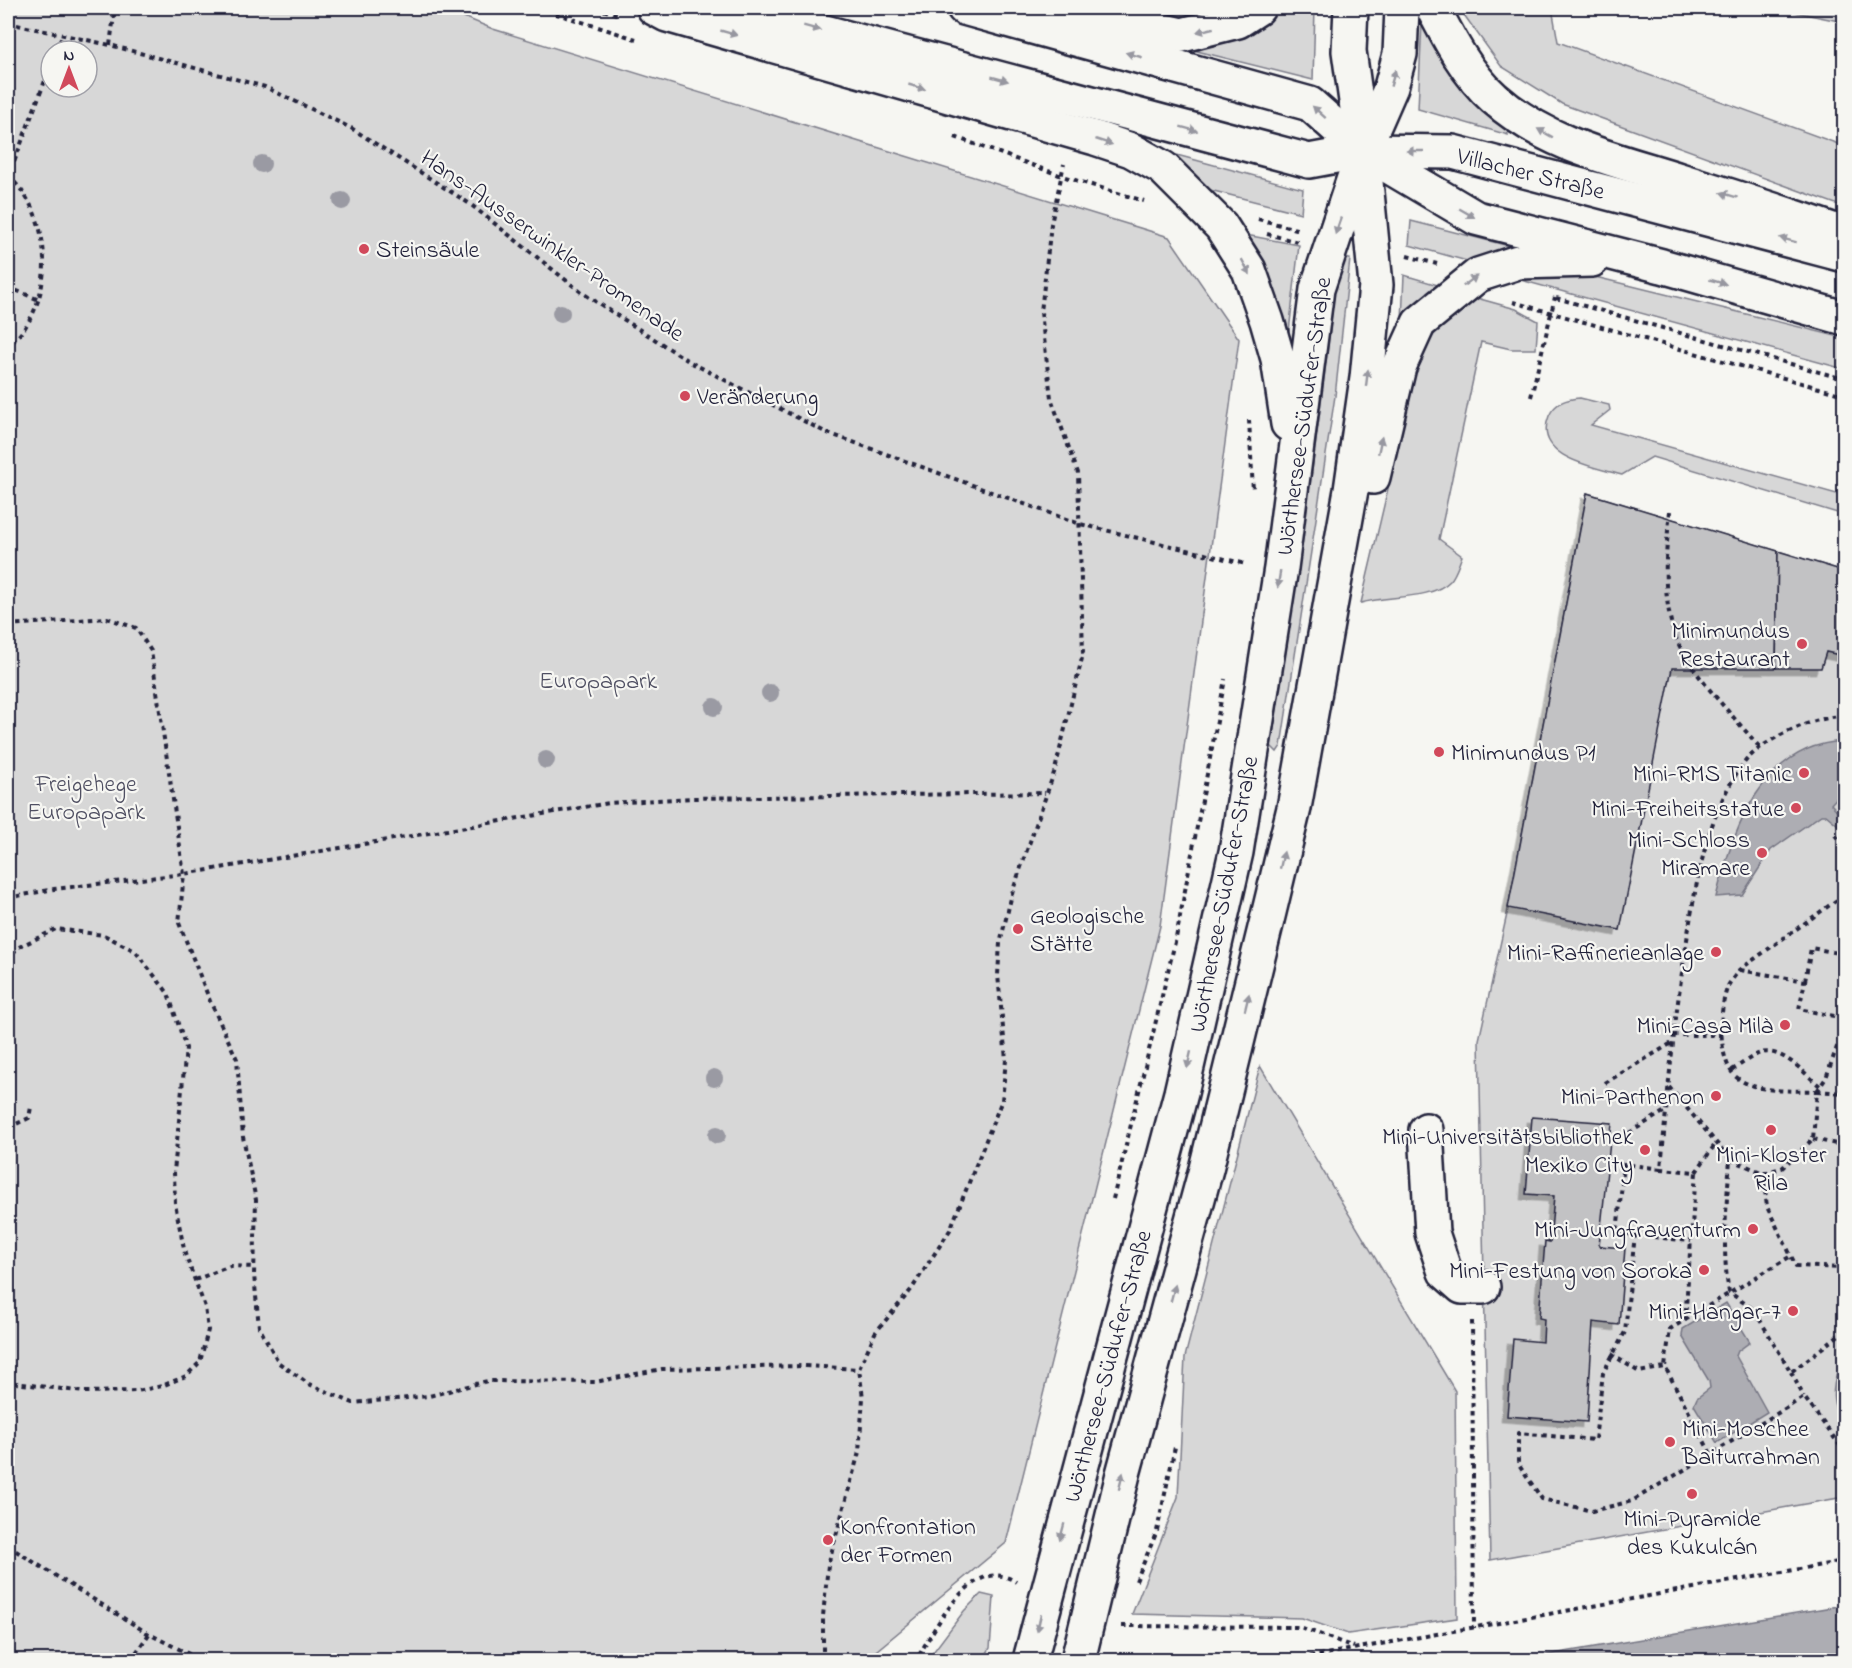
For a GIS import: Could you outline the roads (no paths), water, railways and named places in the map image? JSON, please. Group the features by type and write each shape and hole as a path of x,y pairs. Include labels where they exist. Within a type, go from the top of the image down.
{"main road":[{"path":"654,8 667,15 1095,138 1131,150 1163,168 1221,226 1249,270 1278,359 1294,459"},
{"path":"735,8 1309,161 1363,151"},
{"path":"964,8 1310,104 1363,151"},
{"path":"1064,8 1182,35 1238,21 1258,8"},
{"path":"1351,8 1349,51 1363,151"},
{"path":"1363,151 1391,87 1400,54 1402,8"},
{"path":"1433,8 1463,63 1493,97 1528,124 1561,142 1603,158 1759,204 1845,234"},
{"name":"Wörthersee-Südufer-Straße","path":"1030,1660 1034,1586 1181,1093 1236,852 1281,568 1317,289 1363,151"},
{"name":"Wörthersee-Südufer-Straße","path":"1078,1660 1091,1599 1206,1169 1294,808 1351,490 1367,378 1376,285 1363,151"},
{"name":"Villacher Straße","path":"1363,151 1453,152 1845,255"},
{"name":"Villacher Straße","path":"1363,151 1476,218 1662,266 1845,318"},
{"path":"1294,808 1340,637 1390,399 1407,343 1419,323 1478,275 1518,262 1597,260 1662,266"},
{"path":"1426,1130 1432,1233 1445,1272 1462,1287 1478,1287"}],"place":[{"name":"Steinsäule","path":"364,249"},
{"name":"Veränderung","path":"685,396"},
{"name":"Minimundus Restaurant","path":"1802,644"},
{"name":"Minimundus P1","path":"1439,752"},
{"name":"Mini-RMS Titanic","path":"1804,773"},
{"name":"Mini-Freiheitsstatue","path":"1796,808"},
{"name":"Mini-Schloss Miramare","path":"1762,853"},
{"name":"Geologische Stätte","path":"1018,929"},
{"name":"Mini-Raffinerieanlage","path":"1716,952"},
{"name":"Mini-Casa Milà","path":"1785,1025"},
{"name":"Mini-Parthenon","path":"1716,1096"},
{"name":"Mini-Kloster Rila","path":"1771,1130"},
{"name":"Mini-Universitätsbibliothek Mexiko City","path":"1645,1150"},
{"name":"Mini-Jungfrauenturm","path":"1753,1229"},
{"name":"Mini-Festung von Soroka","path":"1704,1270"},
{"name":"Mini-Hangar-7","path":"1793,1311"},
{"name":"Mini-Moschee Baiturrahman","path":"1670,1442"},
{"name":"Mini-Pyramide des Kukulcán","path":"1692,1494"},
{"name":"Konfrontation der Formen","path":"828,1540"}],"park label":[{"name":"Europapark","path":"598,680"},
{"name":"Freigehege Europapark","path":"86,797"}]}
